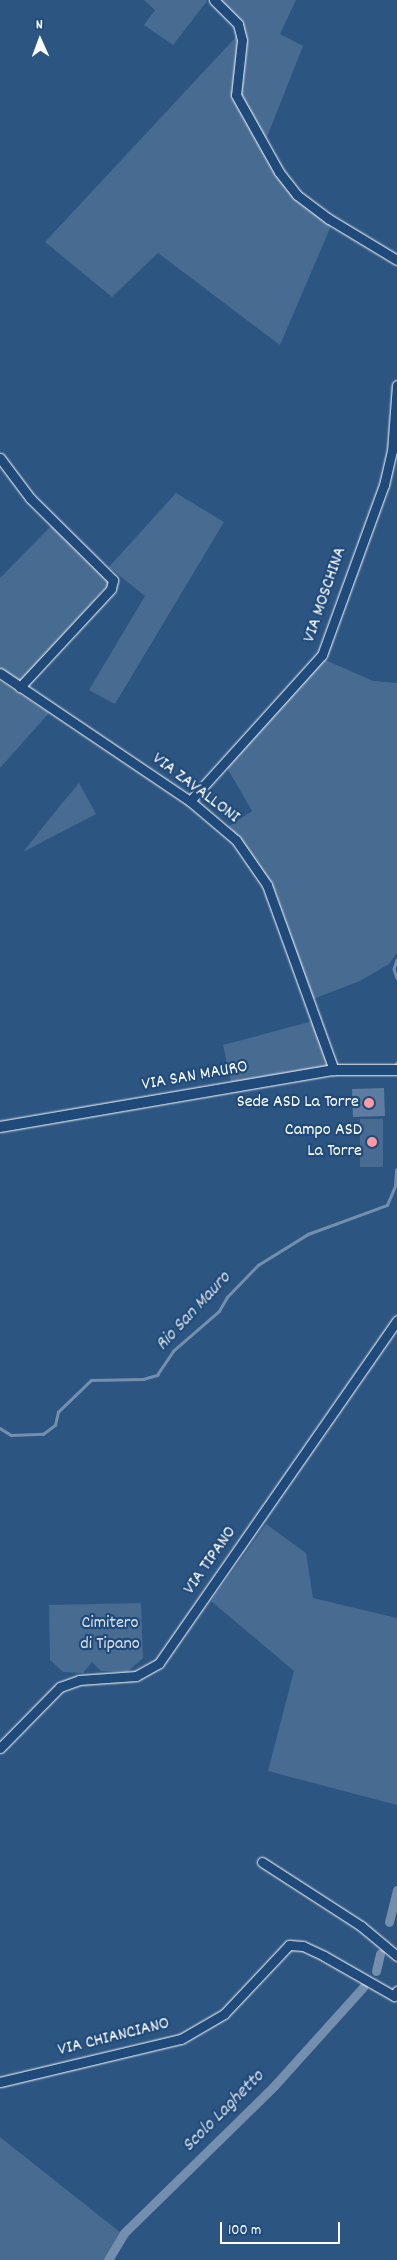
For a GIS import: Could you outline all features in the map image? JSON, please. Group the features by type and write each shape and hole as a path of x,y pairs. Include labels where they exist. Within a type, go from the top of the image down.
{"main road":[{"name":"VIA SAN MAURO","path":"0,1127 334,1070 397,1070"}],"street":[{"path":"214,0 238,24 242,40 236,96 279,172 297,195 329,219 397,260"},
{"name":"VIA MOSCHINA","path":"190,801 322,655 384,485 392,452 397,385"},
{"path":"0,458 30,498 113,580 111,589 20,687"},
{"name":"VIA ZAVALLONI","path":"0,673 190,801 236,840 267,885 334,1070"},
{"name":"VIA TIPANO","path":"0,1748 60,1687 79,1680 136,1676 159,1663 397,1320"},
{"path":"262,1862 361,1926 397,1956"},
{"name":"VIA CHIANCIANO","path":"0,2082 181,2039 224,2014 288,1945 303,1946 324,1956 394,1996 397,1991"}],"green space":[{"path":"144,0 207,1 173,45 144,25 155,10"},
{"path":"214,0 296,0 280,34 303,46 265,142 300,193 334,219 280,345 158,253 112,297 45,242 235,38 236,29"},
{"path":"176,493 224,522 115,704 89,690 145,596 109,567"},
{"path":"54,523 111,581 20,683 0,669 0,578"},
{"path":"323,659 373,681 397,683 397,953 389,964 360,981 313,999 275,890 229,826 252,811 226,766"},
{"path":"0,681 49,713 0,768"},
{"path":"79,783 96,814 23,852 59,807"},
{"path":"313,1021 329,1067 231,1082 223,1045"},
{"name":"Campo ASD La Torre","path":"360,1119 383,1119 383,1167 360,1167"},
{"path":"266,1524 306,1553 313,1598 397,1618 397,1805 268,1771 294,1671 211,1601"},
{"name":"Cimitero di Tipano","path":"141,1603 143,1658 127,1672 101,1671 92,1662 83,1673 63,1672 50,1660 49,1605"},
{"path":"0,2137 121,2233 105,2260 0,2260"}],"building":[{"name":"Sede ASD La Torre","path":"384,1088 385,1116 353,1117 352,1089"}],"waterway":[{"name":"Rio San Mauro","path":"397,960 394,969 397,978"},
{"name":"Rio San Mauro","path":"0,1428 11,1435 43,1434 55,1425 58,1412 91,1380 143,1379 157,1375 173,1351 219,1311 227,1297 258,1265 308,1234 387,1205 395,1186 396,1170"},
{"name":"Scolo Laghetto","path":"389,1922 397,1890"},
{"name":"Scolo Laghetto","path":"376,1971 380,1953"},
{"name":"Scolo Laghetto","path":"108,2260 124,2233 274,2086 363,1987"}],"place":[{"name":"Sede ASD La Torre","path":"369,1103"},
{"name":"Campo ASD La Torre","path":"372,1142"}]}
